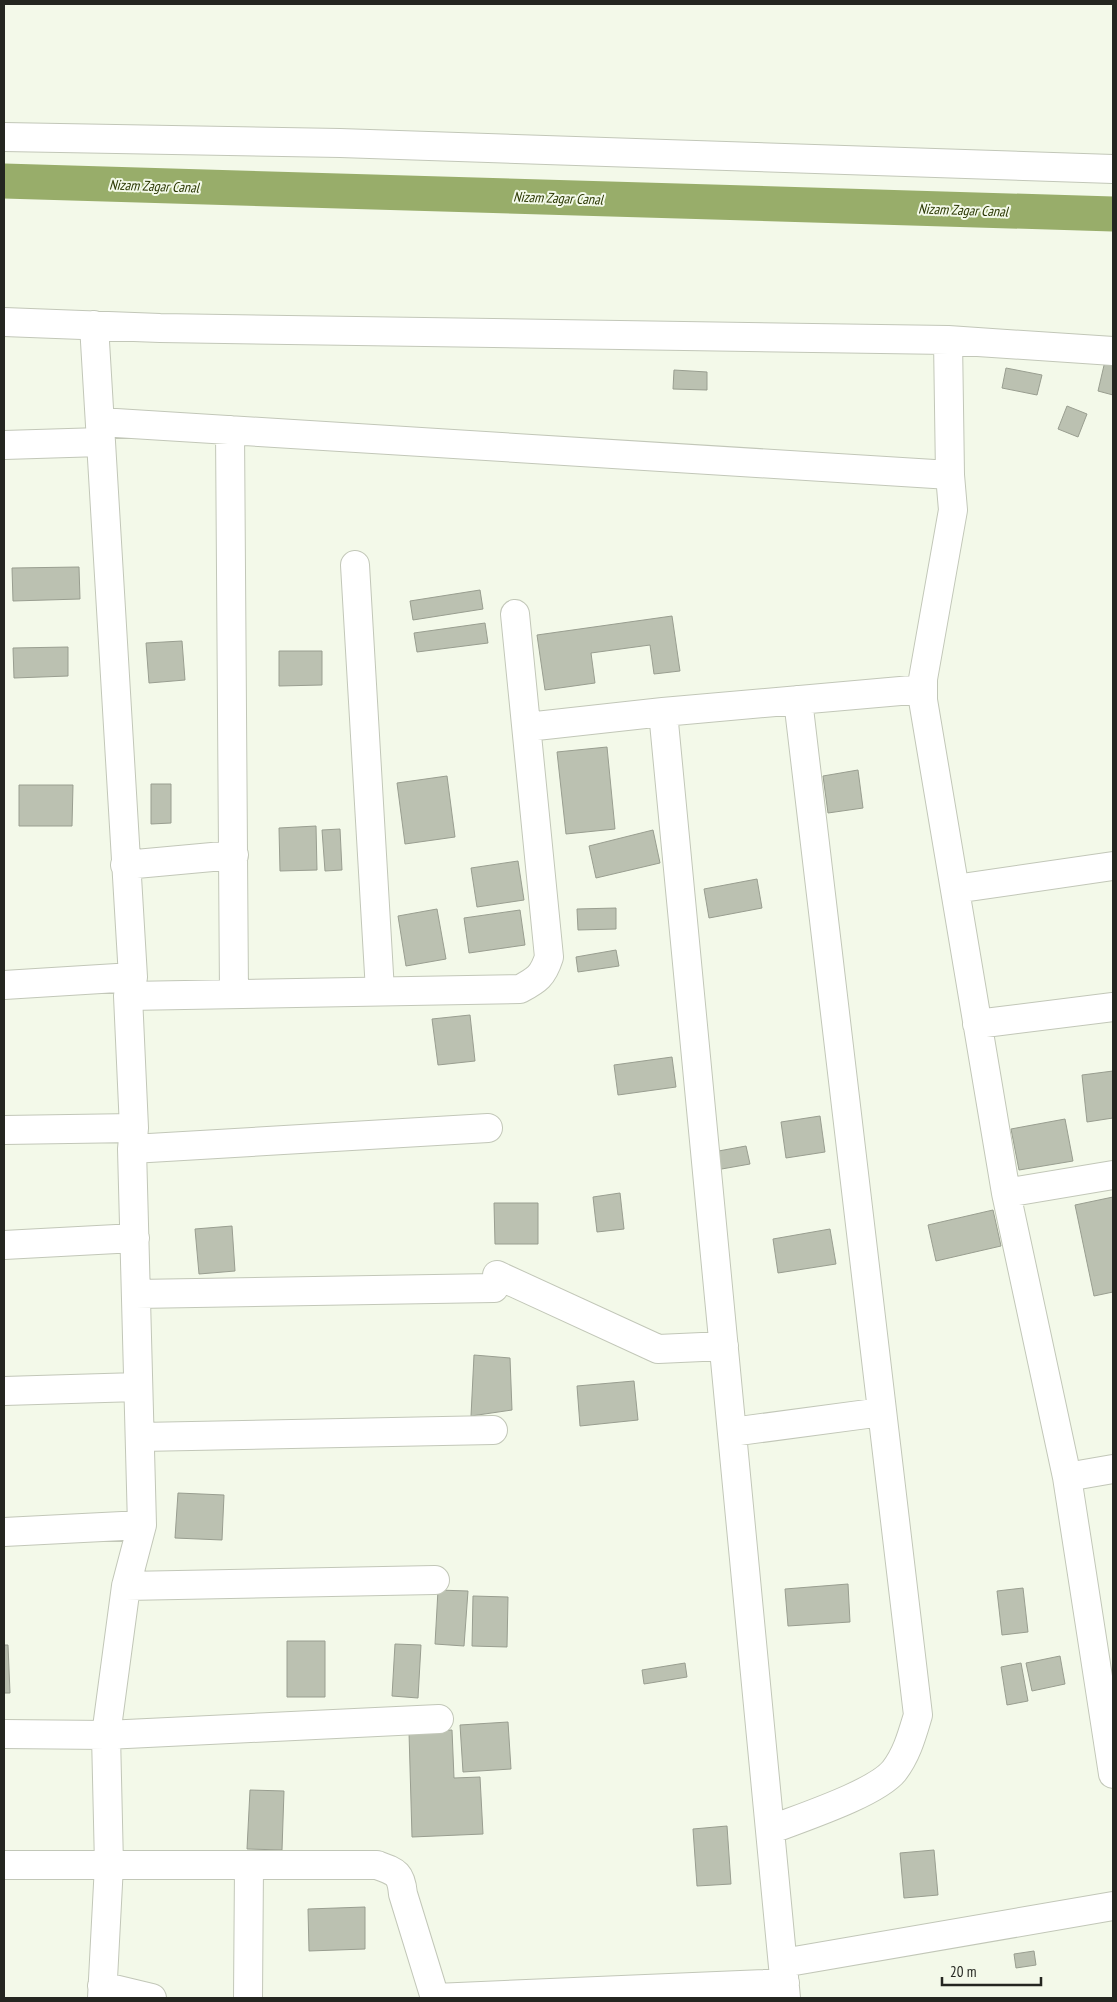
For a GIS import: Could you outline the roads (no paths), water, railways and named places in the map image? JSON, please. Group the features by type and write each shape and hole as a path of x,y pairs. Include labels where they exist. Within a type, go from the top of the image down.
{"street":[{"path":"4,137 340,143 1113,169"},
{"path":"4,322 160,328 948,340 1113,351"},
{"path":"94,325 125,865 130,986 134,1238 142,1526 126,1586 106,1735 108,1866 102,1992 152,1998"},
{"path":"948,340 950,475 953,510 923,689 923,700 1006,1194 1067,1477 1113,1774"},
{"path":"4,445 100,432 230,430 950,475"},
{"path":"230,430 234,994"},
{"path":"355,565 380,991"},
{"path":"4,985 130,986 234,994 520,988 536,980 545,969 549,957 515,614"},
{"path":"527,727 663,712 923,689"},
{"path":"770,1830 873,1788 893,1772 910,1745 918,1715 798,700"},
{"path":"663,712 784,1982"},
{"path":"125,865 234,855"},
{"path":"954,889 1113,866"},
{"path":"977,1024 1113,1007"},
{"path":"4,1130 133,1138 488,1128"},
{"path":"1006,1194 1113,1175"},
{"path":"4,1245 134,1238"},
{"path":"136,1294 495,1282 658,1349 724,1346"},
{"path":"4,1391 138,1387"},
{"path":"732,1432 882,1412"},
{"path":"140,1437 493,1430"},
{"path":"1067,1477 1113,1469"},
{"path":"4,1532 142,1526"},
{"path":"126,1586 435,1580"},
{"path":"4,1734 106,1735 439,1719"},
{"path":"4,1865 377,1865 393,1871 401,1879 403,1894 434,1998 784,1982 1113,1906"},
{"path":"248,1998 249,1866"}],"waterway":[{"name":"Nizam Zagar Canal","path":"4,181 1113,214"}]}
